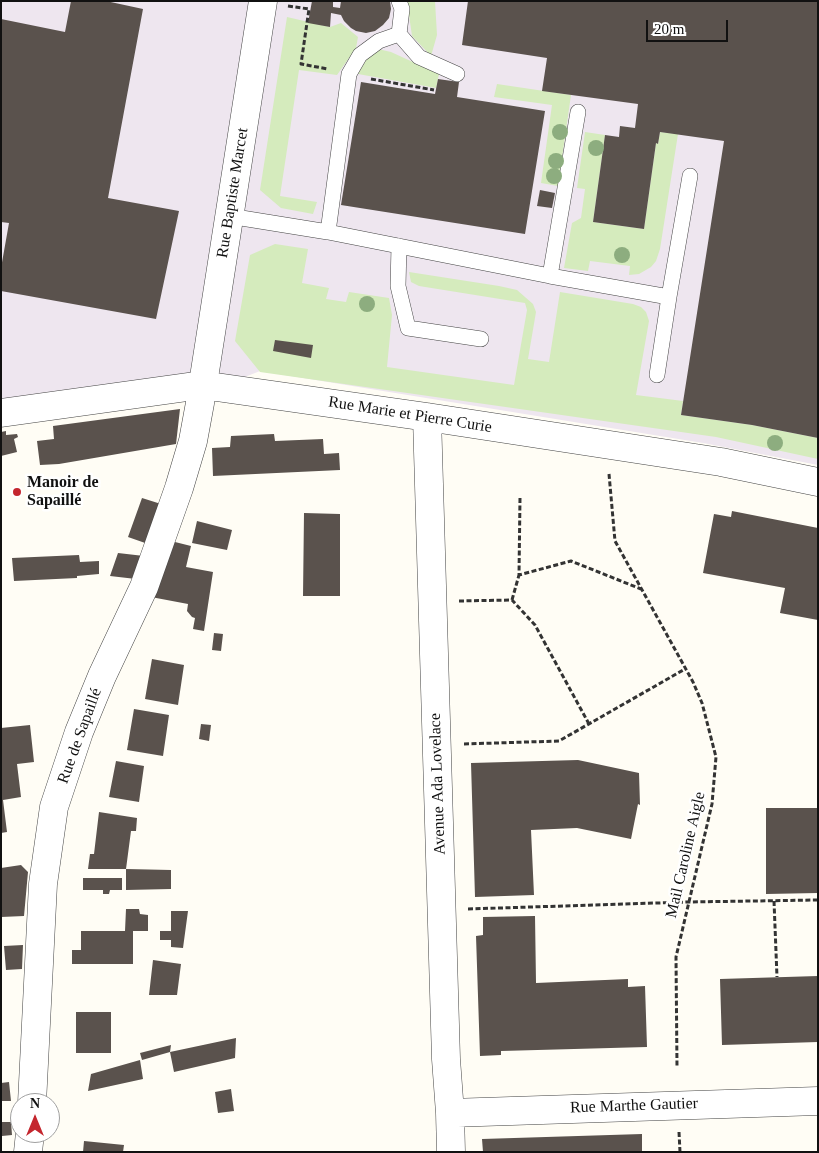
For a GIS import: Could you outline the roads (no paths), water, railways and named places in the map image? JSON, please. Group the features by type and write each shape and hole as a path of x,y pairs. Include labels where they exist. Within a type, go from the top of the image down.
{"street":[{"name":"Rue Baptiste Marcet","path":"202,385 229,216 276,4"},
{"name":"Rue Marie et Pierre Curie","path":"1,413 202,385 721,462 818,482"},
{"name":"Rue de Sapaillé","path":"33,1093 43,884 54,807 79,732 102,676 144,587 180,488 193,441 202,385"},
{"name":"Avenue Ada Lovelace","path":"427,417 446,1059 451,1152"},
{"name":"Rue Marthe Gautier","path":"450,1113 818,1101"}],"lane":[{"path":"399,1 402,9 400,34 419,57 457,74"},
{"path":"328,232 349,74 360,55 379,41 400,34"},
{"path":"550,276 578,112"},
{"path":"657,375 690,176"},
{"path":"229,216 328,232 550,276 669,297"},
{"path":"398,246 398,286 408,328 481,339"}],"place":[{"name":"Manoir de Sapaillé","path":"17,492"}]}
